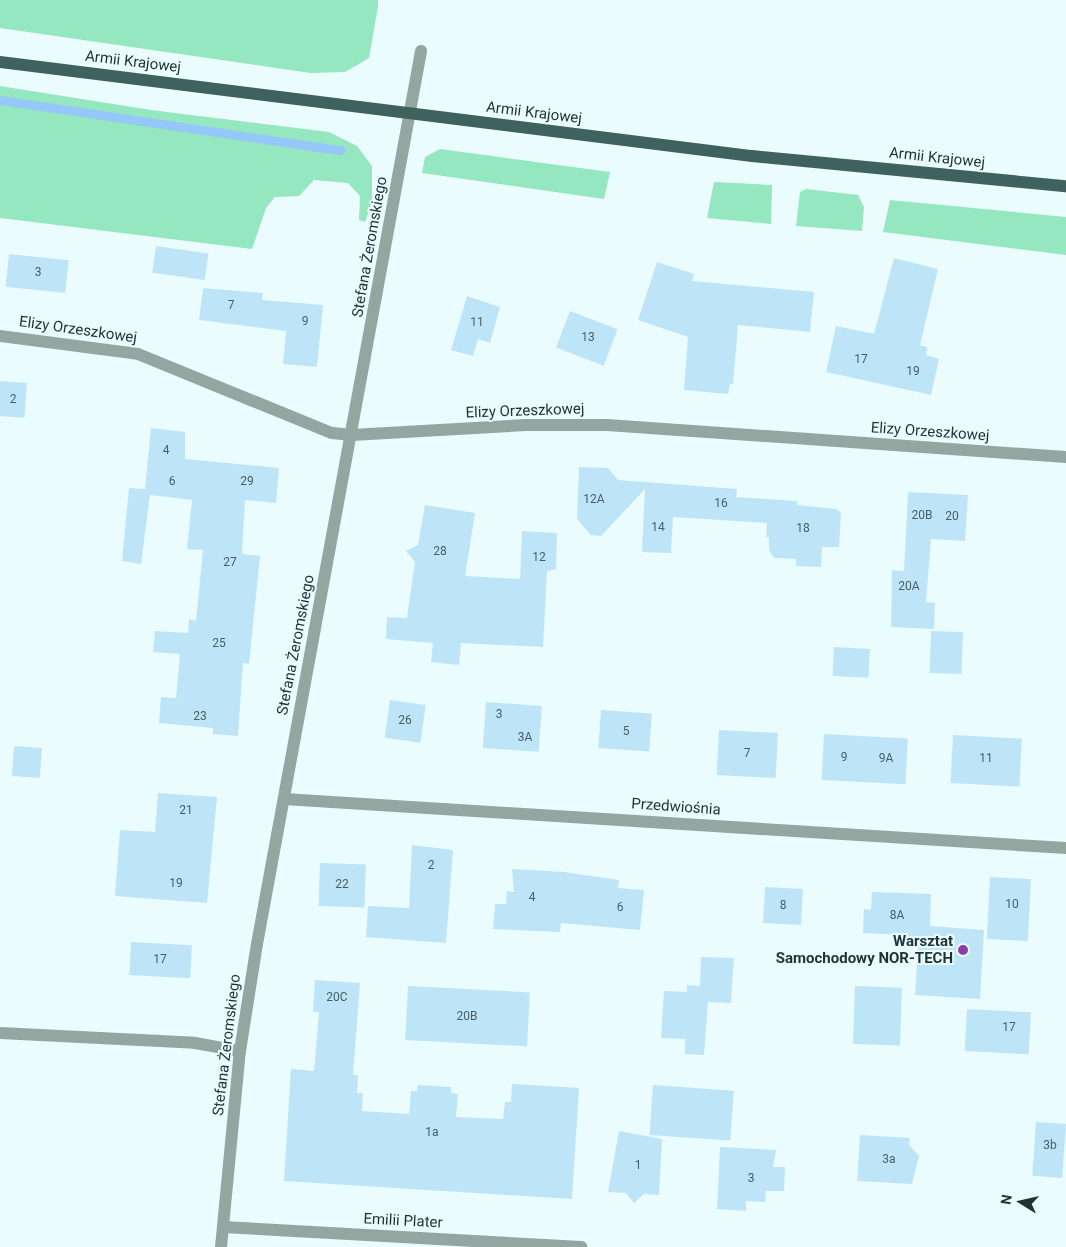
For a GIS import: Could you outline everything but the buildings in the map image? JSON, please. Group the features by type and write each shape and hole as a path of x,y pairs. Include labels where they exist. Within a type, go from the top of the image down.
{"main road":[{"name":"Armii Krajowej","path":"0,62 409,115 752,156 1066,186"}],"street":[{"name":"Stefana Żeromskiego","path":"222,1247 240,1052 284,799 421,51"},
{"name":"Elizy Orzeszkowej","path":"0,336 138,354 332,433 352,435 526,425 607,425 1066,457"},
{"name":"Przedwiośnia","path":"284,799 1066,848"},
{"path":"0,1033 195,1044 240,1052"},
{"name":"Emilii Plater","path":"223,1227 581,1247"}],"green space":[{"path":"0,0 378,0 378,6 369,58 345,72 311,73 0,28"},
{"path":"0,86 151,110 329,132 357,146 372,166 372,202 365,222 359,220 360,196 348,183 314,180 299,196 275,197 266,208 252,249 0,218"},
{"path":"440,149 610,172 604,199 422,173 425,157"},
{"path":"714,182 772,185 771,224 707,218"},
{"path":"806,189 858,195 864,207 862,231 796,226 800,192"},
{"path":"890,200 1066,217 1066,255 883,232"}],"waterway":[{"path":"0,100 340,150"}],"place":[{"name":"Warsztat Samochodowy NOR-TECH","path":"963,950"}]}
